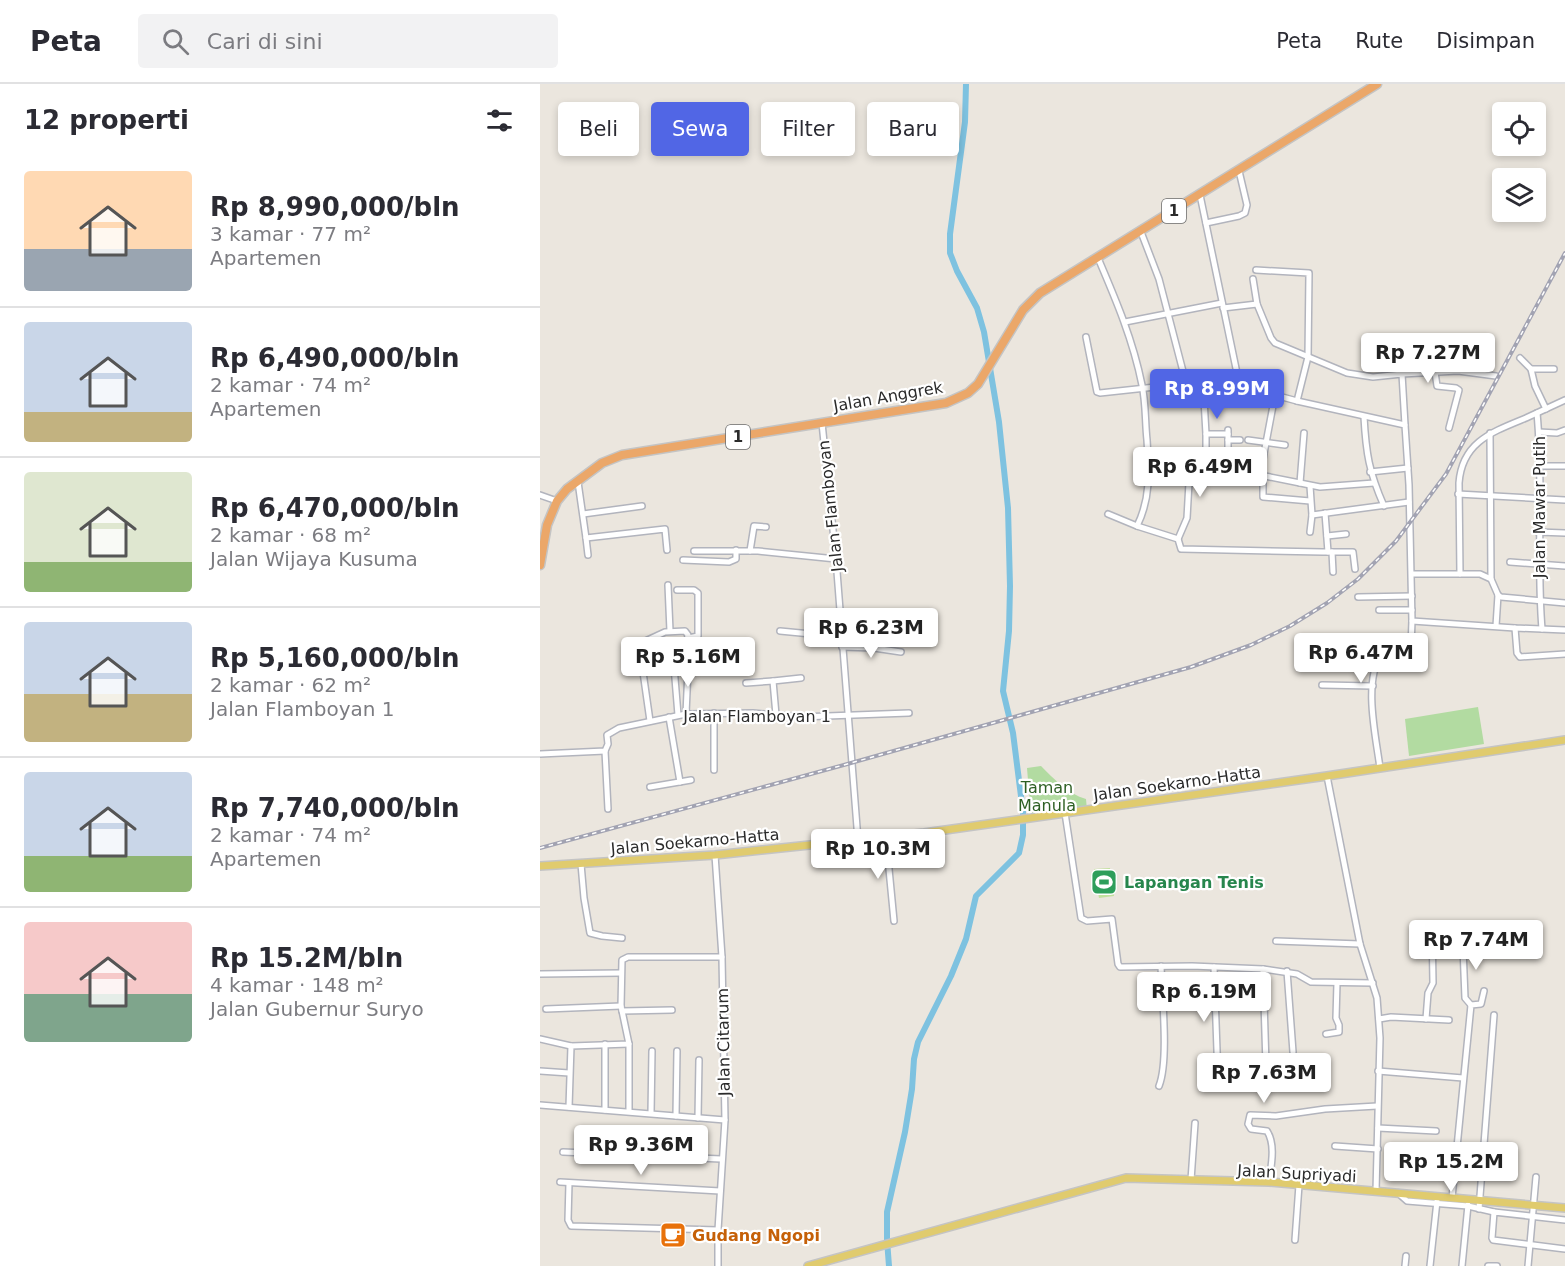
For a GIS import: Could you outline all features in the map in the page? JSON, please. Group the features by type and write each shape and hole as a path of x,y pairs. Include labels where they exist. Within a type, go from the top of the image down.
{"highway":[{"name":"Jalan Anggrek","path":"540,565 547,525 557,501 567,489 602,463 622,455 946,403 968,393 987,371 1027,305 1054,284 1377,84"}],"main road":[{"name":"Jalan Soekarno-Hatta","path":"540,867 715,855 886,838 1565,740"},
{"name":"Jalan Supriyadi","path":"808,1266 1126,1178 1269,1182 1376,1191"},
{"path":"1376,1191 1438,1200 1452,1198 1480,1205 1534,1205 1565,1208"}],"street":[{"path":"1206,223 1245,213 1247,205 1239,171"},
{"path":"1200,195 1238,378"},
{"path":"1141,232 1159,279 1186,382"},
{"path":"1098,258 1125,322 1143,387 1148,452 1148,499 1137,526"},
{"path":"1256,270 1309,273 1308,357 1297,401"},
{"path":"1253,279 1257,304 1273,341 1336,370 1372,377 1435,372 1474,372 1496,376"},
{"path":"1125,322 1222,305 1257,304"},
{"path":"1086,337 1097,392 1100,393 1238,378 1275,395 1405,425"},
{"path":"1380,768 1373,708 1373,686 1377,664 1381,655 1411,646 1412,574 1402,353"},
{"path":"1520,358 1531,369 1535,386 1546,409"},
{"path":"1531,369 1554,369"},
{"path":"1435,372 1437,386 1459,390 1449,428"},
{"path":"1203,381 1205,459 1192,461 1190,465 1187,518 1178,539 1180,549 1353,552 1355,569"},
{"path":"1275,395 1266,442 1262,476 1263,496 1310,501"},
{"path":"1461,574 1458,494 1460,473 1466,457 1478,442 1490,433 1565,400"},
{"name":"Jalan Mawar Putih","path":"1537,413 1540,466 1538,564 1542,629"},
{"path":"1364,417 1366,454 1370,472 1384,506"},
{"name":"Jalan Flamboyan","path":"822,423 836,559 858,840"},
{"path":"1539,432 1557,433 1565,430"},
{"path":"1300,483 1304,433"},
{"path":"1490,433 1491,579 1498,595 1496,626"},
{"path":"1206,434 1228,435 1240,440"},
{"path":"1228,435 1228,469 1320,488 1374,483"},
{"path":"1248,440 1285,445"},
{"path":"1540,466 1565,466"},
{"path":"1370,472 1408,468"},
{"path":"578,482 588,555"},
{"path":"1310,486 1312,515 1310,532"},
{"path":"1458,494 1565,500"},
{"path":"540,495 557,501"},
{"path":"1312,515 1409,502"},
{"path":"583,514 642,506"},
{"path":"1325,513 1333,572"},
{"path":"1108,514 1178,539"},
{"path":"750,551 754,526 766,527"},
{"path":"586,538 665,529 667,550"},
{"path":"1538,532 1565,533"},
{"path":"1327,536 1346,534"},
{"path":"694,551 736,550 836,559"},
{"path":"683,560 729,562 736,560 736,550"},
{"path":"1510,562 1565,566"},
{"path":"1412,574 1480,574 1491,579"},
{"path":"668,585 670,631"},
{"path":"677,590 697,592 698,636 688,638"},
{"path":"1498,595 1565,603"},
{"path":"1358,597 1412,596"},
{"path":"1379,610 1412,609"},
{"path":"1412,621 1565,630"},
{"path":"1515,628 1517,653 1520,657 1565,654"},
{"path":"650,721 639,644 670,631 687,632 686,714"},
{"path":"780,631 842,637"},
{"path":"842,647 901,652"},
{"path":"678,715 673,654 686,652"},
{"path":"746,683 801,678"},
{"path":"773,681 776,715"},
{"path":"1322,685 1373,686"},
{"name":"Jalan Flamboyan 1","path":"605,751 609,734 619,728 678,715 753,713 800,717 909,712"},
{"path":"714,713 714,770"},
{"path":"669,717 680,782"},
{"path":"540,754 605,751 608,809"},
{"name":"Jalan Supriyadi","path":"1327,776 1360,944 1373,983 1379,1019 1376,1191"},
{"path":"650,787 692,780"},
{"path":"1065,813 1081,918 1087,921 1112,919 1118,966 1263,969 1298,974 1311,982 1373,983"},
{"path":"886,838 894,921"},
{"name":"Jalan Citarum","path":"715,855 722,957 725,1120 721,1159 718,1266"},
{"path":"581,864 590,933 622,938"},
{"path":"1426,1019 1428,993 1433,983 1432,926"},
{"path":"1276,941 1360,944"},
{"path":"1452,1198 1471,1005 1465,998 1463,948"},
{"path":"629,1111 629,1044 622,1009 622,960 628,957 722,957"},
{"path":"1159,1086 1162,1073 1163,1034 1161,966"},
{"path":"1214,967 1218,1078"},
{"path":"1263,969 1266,1065"},
{"path":"1287,972 1293,1052"},
{"path":"540,974 621,973"},
{"path":"1326,1034 1339,1032 1336,1018 1337,984"},
{"path":"1471,1005 1481,1004 1484,991"},
{"path":"546,1009 672,1010"},
{"path":"1494,1015 1480,1205 1494,1212 1565,1220"},
{"path":"1379,1019 1391,1017 1449,1020"},
{"path":"540,1039 571,1046 629,1044"},
{"path":"605,1044 605,1110"},
{"path":"569,1107 571,1046"},
{"path":"651,1113 652,1051"},
{"path":"676,1116 677,1051"},
{"path":"698,1118 699,1060"},
{"path":"540,1071 569,1073"},
{"path":"1378,1071 1463,1078"},
{"path":"540,1105 725,1120"},
{"path":"1269,1182 1273,1148 1271,1137 1267,1131 1251,1128 1248,1124 1250,1115 1276,1116 1325,1109 1377,1106"},
{"path":"1191,1180 1195,1123"},
{"path":"1378,1128 1436,1131"},
{"path":"1335,1146 1378,1149"},
{"path":"563,1152 721,1159"},
{"path":"1528,1266 1536,1176"},
{"path":"560,1182 720,1191"},
{"path":"569,1183 568,1220 571,1226 718,1230"},
{"path":"1295,1240 1299,1185"},
{"path":"1430,1266 1438,1200 1468,1203 1462,1266"},
{"path":"1494,1212 1493,1240 1565,1249"},
{"path":"1405,1266 1406,1256"},
{"path":"1488,1266 1497,1266"}],"green space":[{"path":"1478,707 1484,744 1409,756 1405,719"},
{"name":"Taman Manula","path":"1041,766 1067,790 1086,799 1087,810 1031,817 1027,768"},
{"name":"Lapangan Tenis","path":"1110,868 1114,896 1099,898 1094,869"}],"waterway":[{"path":"889,1266 887,1212 905,1132 918,1042 951,976 966,939 976,896 1019,853 1023,835 1023,812 1013,733 1003,691 1009,631 1010,586 1008,508 999,422 984,332 977,308 950,253 950,234 965,122 966,84"}],"railway":[{"path":"540,848 1191,667 1251,645 1290,626 1327,603 1358,579 1396,541 1446,474 1565,253"}],"place":[{"name":"Lapangan Tenis","path":"1104,882"},
{"name":"Gudang Ngopi","path":"673,1235"}]}
